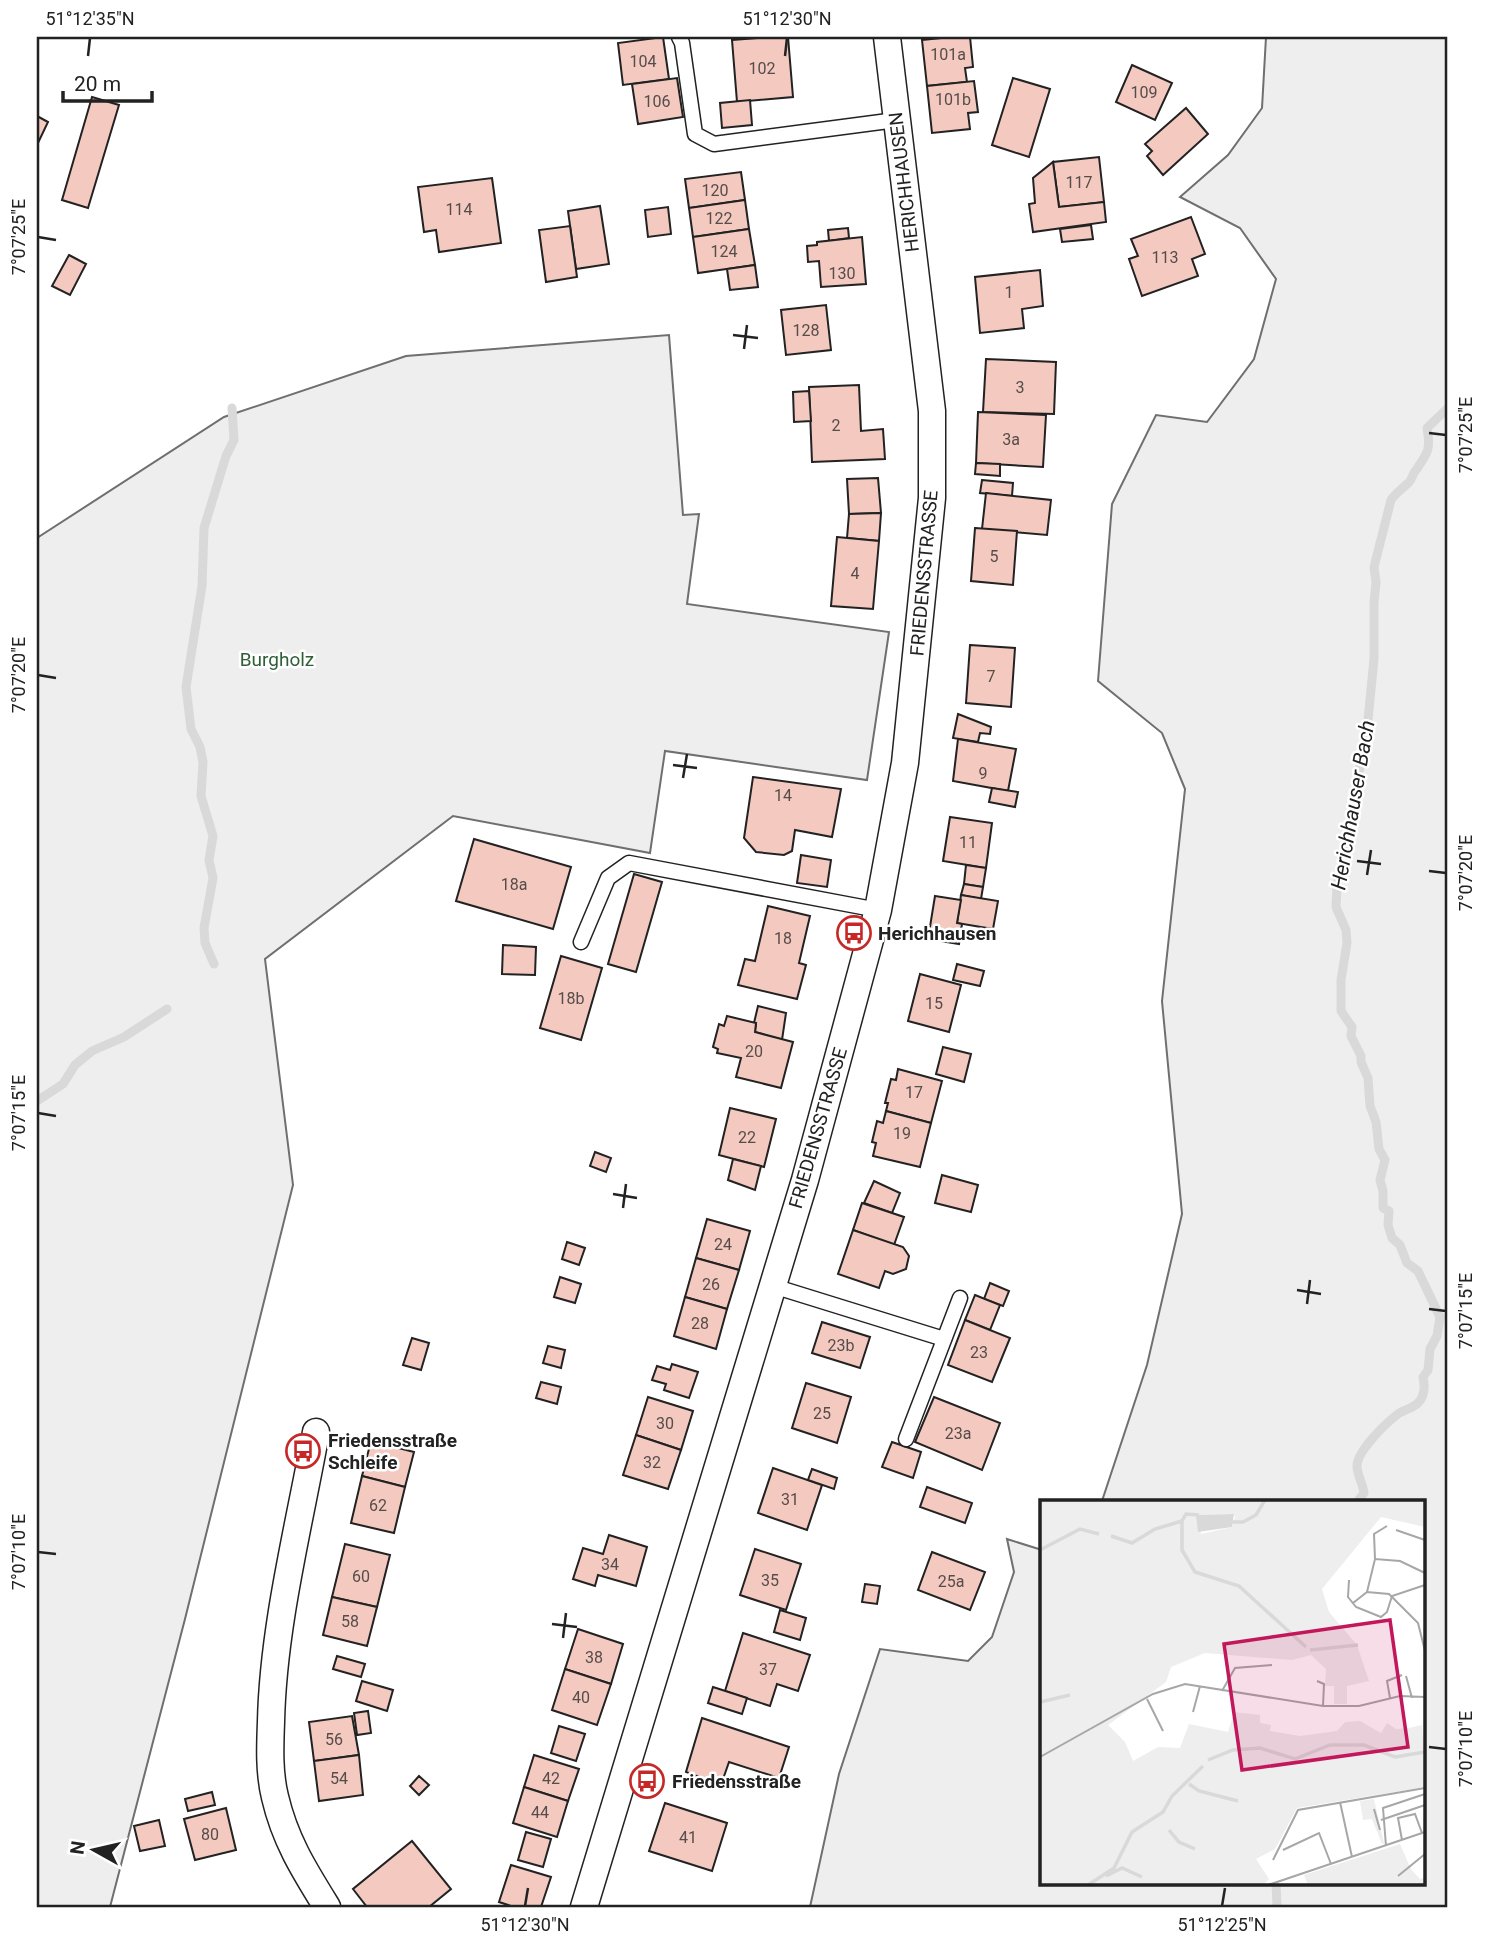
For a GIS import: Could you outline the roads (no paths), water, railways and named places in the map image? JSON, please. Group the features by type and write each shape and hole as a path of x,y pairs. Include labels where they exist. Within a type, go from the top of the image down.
{"street":[{"name":"HERICHHAUSEN","path":"887,37 922,327"},
{"name":"FRIEDENSSTRASSE","path":"584,1907 805,1180 878,910 905,763 932,498 932,411 922,327"},
{"path":"316,1432 276,1646 271,1691 270,1762 274,1796 293,1852 327,1907"}],"lane":[{"path":"679,37 695,134 714,144 896,120"},
{"path":"581,942 608,878 629,863 878,910"},
{"path":"773,1286 944,1339"},
{"path":"906,1439 960,1298"}],"waterway":[{"path":"214,964 205,943 204,928 213,878 209,860 213,836 201,796 203,762 200,747 191,729 186,687 202,586 204,528 226,456 234,440 232,408"},
{"name":"Herichhauser Bach","path":"1359,1500 1364,1493 1357,1469 1358,1460 1367,1445 1387,1424 1398,1414 1414,1406 1422,1397 1423,1377 1428,1370 1430,1349 1437,1336 1440,1317 1418,1271 1407,1263 1400,1245 1392,1238 1388,1225 1389,1211 1383,1208 1380,1180 1385,1160 1379,1149 1376,1122 1370,1106 1368,1078 1351,1036 1352,1027 1341,1011 1341,980 1347,943 1346,930 1336,907 1337,885 1351,834 1359,771 1365,750 1374,659 1374,567 1391,500 1410,481 1426,455 1429,441 1427,428 1448,408"},
{"path":"37,1101 63,1084 75,1065 92,1051 124,1037 167,1009"},
{"name":"Herichhauser Bach","path":"1276,1884 1277,1907"}],"place":[{"name":"Herichhausen","path":"854,933"},
{"name":"Friedensstraße Schleife","path":"303,1451"},
{"name":"Friedensstraße","path":"647,1781"}],"park label":[{"name":"Burgholz","path":"277,659"}]}
